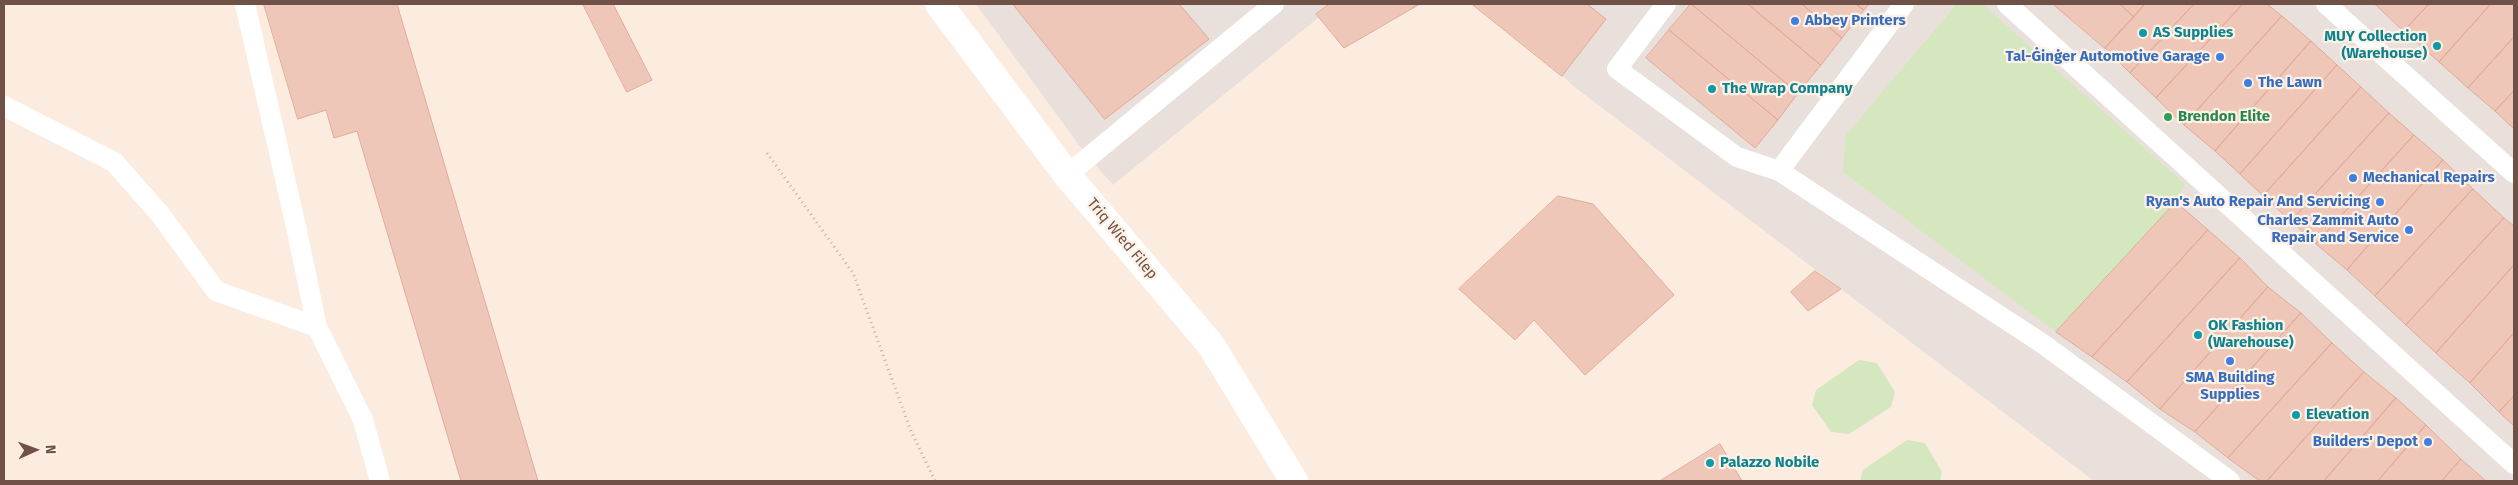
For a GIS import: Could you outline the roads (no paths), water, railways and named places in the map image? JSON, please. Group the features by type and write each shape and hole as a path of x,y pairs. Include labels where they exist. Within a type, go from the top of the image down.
{"street":[{"name":"Triq Wied Filep","path":"939,4 1067,174 1211,345 1294,481"}],"lane":[{"path":"244,4 297,230 317,327 363,420 380,481"},
{"path":"1067,174 1274,4"},
{"path":"1666,4 1617,70 1737,157 1779,171 2043,344 2230,481"},
{"path":"1779,171 1904,4"},
{"path":"2007,4 2514,464"},
{"path":"2326,4 2514,173"},
{"path":"4,106 114,162 160,214 216,291 317,327"}],"place":[{"name":"Abbey Printers","path":"1795,21"},
{"name":"AS Supplies","path":"2143,33"},
{"name":"MUY Collection (Warehouse)","path":"2437,46"},
{"name":"Tal-Ġinġer Automotive Garage","path":"2220,57"},
{"name":"The Lawn","path":"2248,83"},
{"name":"The Wrap Company","path":"1712,89"},
{"name":"Brendon Elite","path":"2168,117"},
{"name":"Mechanical Repairs","path":"2353,178"},
{"name":"Ryan's Auto Repair And Servicing","path":"2380,202"},
{"name":"Charles Zammit Auto Repair and Service","path":"2409,230"},
{"name":"OK Fashion (Warehouse)","path":"2198,335"},
{"name":"SMA Building Supplies","path":"2230,361"},
{"name":"Elevation","path":"2296,415"},
{"name":"Builders' Depot","path":"2428,442"},
{"name":"Palazzo Nobile","path":"1710,463"}]}
